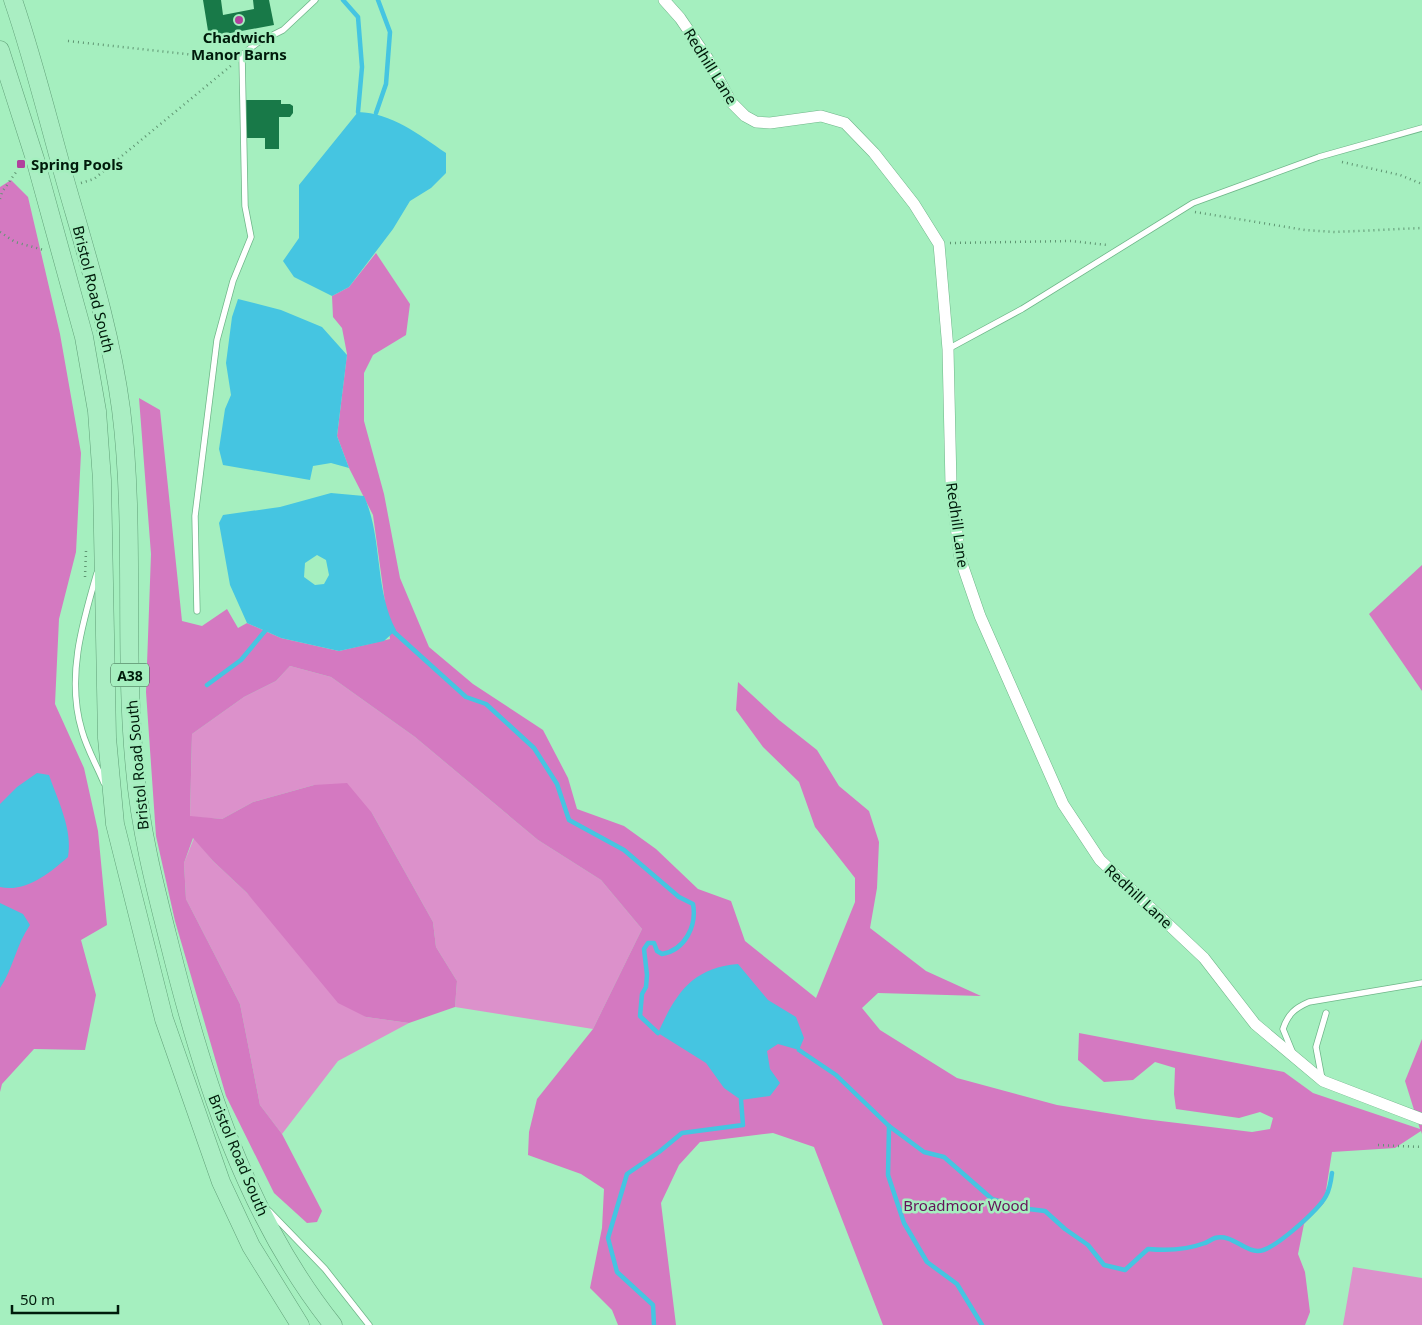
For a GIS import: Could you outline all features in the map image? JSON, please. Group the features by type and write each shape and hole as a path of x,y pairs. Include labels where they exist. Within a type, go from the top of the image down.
{"highway":[{"name":"Bristol Road South","path":"13,0 107,326 121,409 127,480 130,695 135,768 143,840 186,1011 214,1099 253,1195 290,1262 333,1325"},
{"name":"Bristol Road South","path":"0,50 35,159 84,337 97,411 102,480 95,550 106,738 115,824 164,1019 221,1182 251,1246 300,1325"}],"street":[{"name":"Redhill Lane","path":"664,0 680,18 708,59 731,102 745,116 756,122 770,123 821,116 845,123 874,154 908,197 939,244 948,349 951,485 960,558 980,616 1063,804 1100,860 1204,958 1254,1024 1323,1081 1422,1119"}],"lane":[{"path":"197,611 195,516 217,340 233,281 251,237 245,206 242,55 257,43 283,30 315,0"},
{"path":"948,349 1022,309 1192,203 1319,157 1422,128"},
{"path":"95,550 77,648 76,707 82,732 112,802"},
{"path":"1296,1059 1285,1039 1283,1029 1292,1012 1299,1006 1310,1002 1422,983"},
{"path":"1323,1081 1316,1047 1326,1013"},
{"path":"253,1195 325,1270 369,1325"}],"path":[{"path":"68,42 213,57 242,55"},
{"path":"84,182 94,179 242,55"},
{"path":"1319,157 1400,175 1422,184"},
{"path":"0,199 2,192 21,164 35,159"},
{"path":"1181,210 1305,230 1335,232 1422,228"},
{"path":"0,232 15,242 48,250"},
{"path":"939,244 1071,241 1122,246"},
{"path":"85,579 95,550"},
{"path":"1378,1145 1422,1147"}],"shaded area":[{"path":"290,666 331,677 415,737 538,840 601,880 642,929 593,1029 455,1007 457,981 436,947 433,922 372,813 314,785 253,802 222,819 190,817 192,734 244,697 276,681"},
{"path":"194,838 213,861 247,893 366,1017 409,1023 338,1061 282,1134 260,1105 240,1004 186,899 184,863"},
{"path":"1353,1267 1422,1278 1422,1325 1343,1325"}],"green space":[{"path":"11,180 28,197 60,334 81,453 76,552 59,619 55,704 84,768 98,831 107,925 81,940 96,995 85,1050 34,1049 2,1084 0,1092 0,187"},
{"name":"Broadmoor Wood","path":"376,253 410,304 406,335 373,355 364,373 364,421 384,494 400,578 429,647 473,684 543,730 568,778 577,809 624,826 656,849 698,889 731,901 745,941 816,998 855,902 855,878 815,827 799,782 763,747 736,710 738,682 779,720 817,750 839,786 869,811 879,842 877,888 870,928 926,971 981,996 878,993 862,1008 880,1030 957,1078 1057,1105 1144,1119 1252,1132 1270,1129 1273,1118 1260,1112 1239,1118 1176,1109 1174,1094 1175,1068 1155,1062 1133,1080 1104,1082 1078,1060 1079,1033 1284,1072 1313,1093 1420,1129 1405,1081 1422,1039 1422,1134 1421,1131 1395,1148 1332,1152 1324,1203 1304,1224 1298,1254 1305,1272 1310,1312 1305,1325 883,1325 814,1147 773,1133 700,1142 679,1165 661,1203 676,1325 618,1325 612,1310 590,1288 602,1228 604,1189 581,1174 528,1155 529,1132 537,1099 593,1029 642,929 601,880 538,840 415,737 331,677 290,666 276,681 244,697 192,734 190,816 222,819 253,802 314,785 347,783 372,813 433,922 436,947 457,981 455,1007 409,1023 366,1017 338,1003 247,893 213,861 193,838 184,863 186,899 240,1004 260,1105 282,1134 322,1211 317,1222 307,1223 274,1193 226,1096 175,921 156,836 146,692 151,554 139,398 160,410 182,621 202,626 227,609 238,628 247,623 281,638 339,651 390,639 373,515 349,468 337,436 347,354 342,328 333,317 332,296 349,287"},
{"path":"1422,565 1422,691 1369,614"}],"water":[{"path":"358,112 370,113 393,120 446,153 446,173 431,188 410,201 393,229 349,287 332,296 294,277 283,261 299,238 299,185"},
{"path":"238,299 281,310 322,327 347,355 337,436 349,468 331,463 313,466 310,480 223,465 219,449 225,409 231,395 226,363 232,317"},
{"path":"331,493 364,496 374,529 384,598 396,630 384,641 339,651 281,638 247,623 230,585 219,523 223,515 280,507","holes":["317,555 326,560 329,575 324,584 315,585 304,577 305,563"]},
{"path":"37,773 49,775 67,826 68,857 45,875 28,884 19,887 0,887 0,804 17,787"},
{"path":"0,903 23,914 30,925 0,988"},
{"path":"738,964 768,1000 796,1017 804,1038 799,1050 778,1044 767,1051 770,1069 780,1083 770,1096 741,1100 724,1088 706,1063 658,1033 679,995 697,977 722,966"}],"building":[{"name":"Chadwich Manor Barns","path":"203,0 221,0 223,15 254,9 253,0 269,0 274,25 209,37"},
{"path":"246,100 281,100 281,104 293,106 293,113 290,117 279,117 279,149 265,149 265,138 246,138"}],"waterway":[{"path":"343,0 358,17 362,67 358,112"},
{"path":"376,113 386,84 390,32 378,0"},
{"path":"207,685 241,660 265,631"},
{"path":"394,632 466,697 486,704 534,748 557,784 569,820 624,850 679,897 693,904 694,912 691,928 688,936 677,948 662,954 657,951 654,943 648,943 644,949 647,975 646,987 642,994 640,1016 658,1033"},
{"path":"799,1050 836,1075 889,1126 924,1152 944,1157 992,1199 1020,1208 1045,1211 1065,1229 1088,1245 1104,1265 1125,1270 1148,1249 1184,1249 1221,1237 1232,1240 1253,1251 1265,1249 1285,1237 1322,1202 1328,1191 1332,1173"},
{"path":"654,1325 653,1305 617,1272 608,1238 627,1174 682,1133 743,1125 741,1100"},
{"path":"889,1126 888,1175 904,1223 927,1262 957,1284 982,1325"}],"place":[{"name":"Chadwich Manor Barns","path":"239,20"},
{"name":"Spring Pools","path":"21,164"}]}
